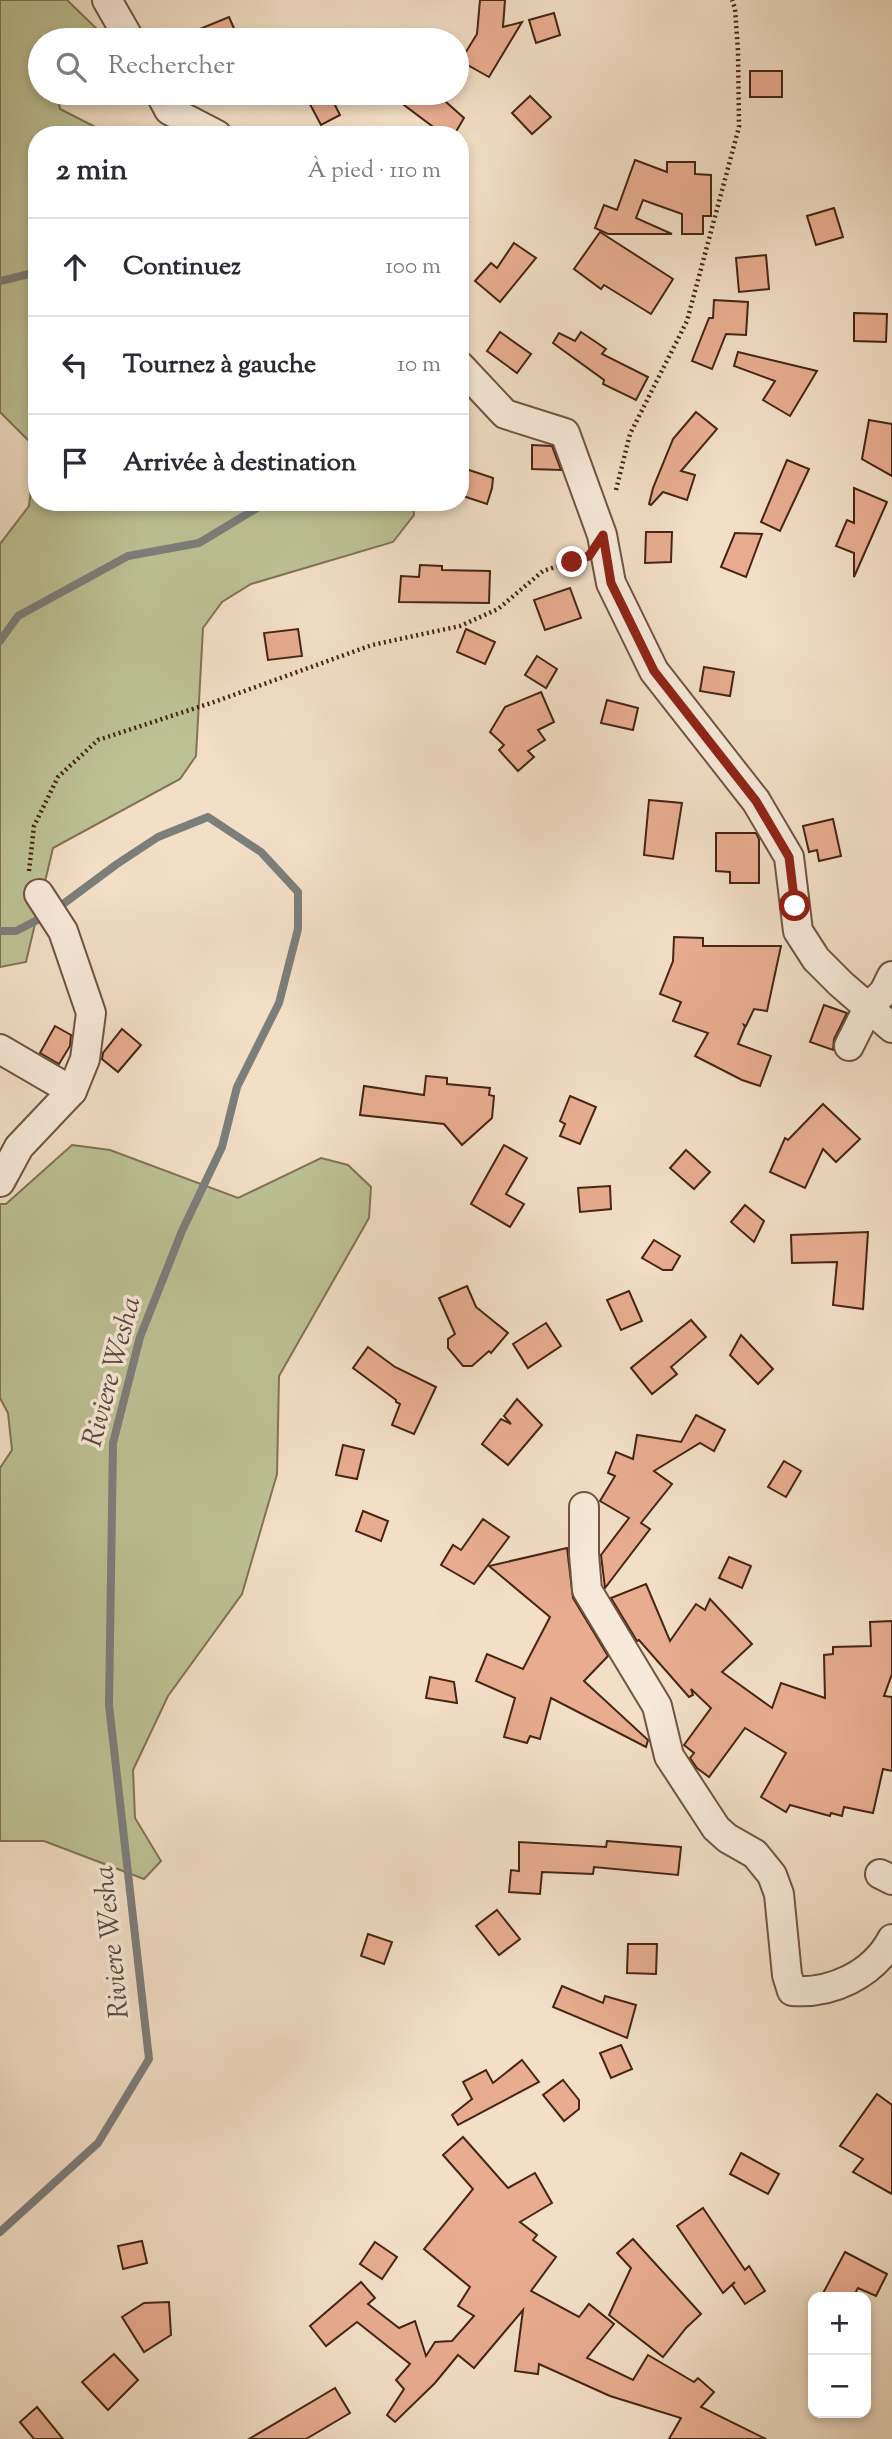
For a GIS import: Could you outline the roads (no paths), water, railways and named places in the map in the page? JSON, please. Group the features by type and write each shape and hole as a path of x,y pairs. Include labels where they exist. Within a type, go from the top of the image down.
{"street":[{"path":"107,0 123,28"},
{"path":"166,105 169,110 200,126"},
{"path":"469,376 505,414 565,433 603,535 611,583 654,671 756,801 789,857 798,931 816,959 892,1028"},
{"path":"0,1182 19,1147 72,1091 85,1059 91,1013 63,931 39,894"},
{"path":"849,1046 868,1008 884,992 892,976"},
{"path":"0,1049 72,1091"},
{"path":"584,1507 587,1590 657,1706 669,1756 716,1828 727,1838 755,1854 772,1875 779,1894 787,1976 792,1991 812,1993 852,1979 870,1966 892,1940"}],"waterway":[{"name":"Riviere Wesha","path":"0,281 28,274"},
{"name":"Riviere Wesha","path":"0,641 18,616 128,556 199,543 252,511"},
{"name":"Riviere Wesha","path":"0,931 16,931 51,913 158,837 208,817 261,852 298,892 298,929 279,1003 237,1087 222,1147 182,1231 140,1337 113,1443 109,1705 149,2059 98,2143 0,2232"}]}
